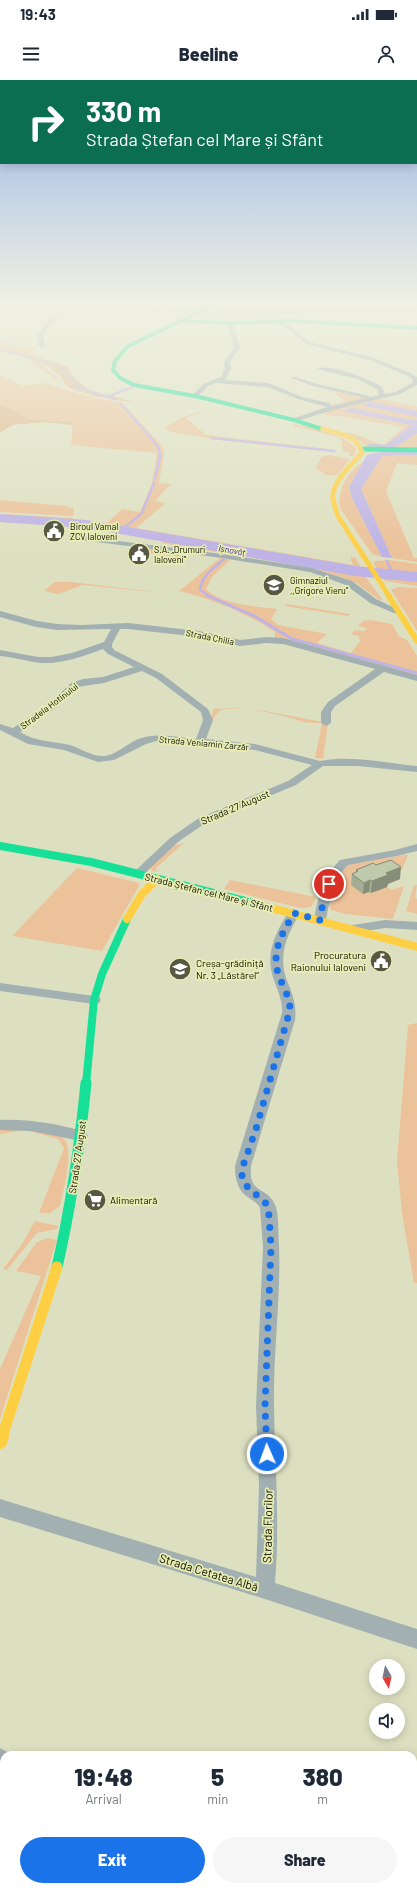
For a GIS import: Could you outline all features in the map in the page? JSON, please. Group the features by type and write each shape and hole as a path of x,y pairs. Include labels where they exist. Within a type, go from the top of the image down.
{"main road":[{"path":"137,386 195,396 294,420 358,442 362,449 359,458 337,485 333,495 338,516 417,641"},
{"path":"362,449 417,450"},
{"name":"Strada Ștefan cel Mare și Sfânt","path":"0,846 71,858 138,874 294,913 417,947"},
{"name":"Strada 27 August","path":"0,1442 54,1280 69,1210 81,1136 94,1000 102,974 128,918 142,894 156,879"}],"street":[{"path":"195,396 205,386"},
{"path":"269,386 300,398 327,404 331,408"},
{"path":"317,386 373,398"},
{"path":"376,386 380,388 382,396"},
{"path":"294,420 331,408 406,390 412,386"},
{"path":"73,537 222,556 312,570 348,583 372,601 397,610"},
{"name":"Strada Chilia","path":"0,614 57,628 140,626 199,634 240,643 283,641 417,678"},
{"path":"0,652 36,659 50,660 63,658 107,644 114,634 117,626"},
{"path":"107,644 107,648 111,652 159,676 205,711 208,720 204,734 199,742"},
{"name":"Stradela Hotinului","path":"12,733 51,707 74,685 83,682 104,680 142,668"},
{"path":"326,723 326,712 331,704 382,669"},
{"name":"Strada Veniamin Zarzăr","path":"0,726 32,742 69,748 89,757 98,759 112,757 148,739 156,738 232,744 270,750 320,764 342,763 417,769"},
{"name":"Strada 27 August","path":"138,874 174,840 203,820 292,784 320,764"},
{"path":"320,920 325,891 333,876 344,862 397,853 417,847"},
{"name":"Strada Florilor","path":"265,1589 267,1564 268,1486 265,1406 271,1247 268,1207 263,1199 250,1191 242,1178 242,1173 288,1020 290,1003 280,979 276,962 277,947 282,933 294,913"},
{"path":"353,929 385,924 417,926"},
{"path":"0,987 94,1000"},
{"path":"0,1125 32,1125 81,1136"},
{"name":"Strada Cetatea Albă","path":"0,1508 265,1589 417,1639"}],"shaded area":[{"path":"0,386 54,386 85,396 123,403 163,447 164,454 159,483 171,484 155,501 166,503 136,528 353,565 350,557 356,558 365,576 382,599 381,601 355,582 313,568 162,543 165,540 82,528 78,525 81,521 107,523 122,509 140,512 152,483 157,453 71,445 73,422 27,419 17,415 23,414 0,405"},
{"path":"66,386 83,386 91,391 109,395 130,388 113,396 136,403 94,396"},
{"path":"331,390 368,398 334,406 330,403 336,404 345,402"},
{"path":"377,398 417,407 417,449 366,447 361,442 343,433 358,435 384,445 404,427 319,413"},
{"path":"371,402 417,411 417,417 361,405"},
{"path":"0,405 24,414 19,415 25,416 27,419 73,422 73,425 42,422 12,425 0,433"},
{"path":"212,408 186,418 206,435 336,450 335,452 209,439 210,438 170,432 165,427 183,417"},
{"path":"351,408 417,420 417,433 396,447 385,446 411,425 343,411"},
{"path":"295,424 310,427 343,438 355,447 356,449 354,456 349,456 349,452 343,451 342,442 338,437 293,426"},
{"path":"380,452 417,452 417,455 382,456 361,489 392,558 382,557 352,498 349,487 367,455"},
{"path":"328,455 350,459 337,475 323,475 324,473 315,468 322,457"},
{"path":"417,455 417,465 397,463 386,491 414,558 417,558 417,562 392,558 361,489 382,456"},
{"path":"363,462 349,487 352,498 382,557 372,554 340,508 340,495 348,476"},
{"path":"0,500 66,506 74,509 73,516 0,512"},
{"path":"0,514 73,518 75,520 71,526 0,522"},
{"path":"71,526 78,535 72,534"},
{"path":"149,548 176,552 182,558 143,552"},
{"path":"220,558 231,559 212,577 206,589 213,594 229,602 277,609 271,619 278,625 327,634 317,643 351,653 361,640 358,639 360,636 351,634 355,630 364,631 367,628 358,626 363,621 371,620 392,624 399,636 407,640 417,656 417,676 275,638 275,632 265,625 241,613 216,602 179,591"},
{"path":"390,560 417,564 417,586 385,581 373,563 376,561"},
{"path":"55,582 71,582 174,594 83,585 58,594 44,591"},
{"path":"397,587 417,588 417,631 391,590"},
{"path":"287,604 350,614 348,616 285,606"},
{"path":"237,708 246,709 227,709 219,711 211,722 213,709"},
{"path":"251,710 265,711 328,723 323,759 315,758 322,723 305,722"},
{"path":"184,843 156,868 157,872 152,871 150,867 172,846"},
{"path":"408,855 402,870 363,894 369,892 371,893 387,887 392,890 404,886 393,919 345,914 331,910 329,904 330,892 347,865"},
{"path":"77,868 139,883 139,886 102,951 12,936"},
{"path":"230,880 316,897 311,907 296,907 224,889"},
{"path":"414,885 417,885 415,898 417,899 417,914 406,911"},
{"path":"417,1023 417,1283 414,1283 402,1213 397,1161 408,1025"},
{"path":"25,1127 59,1135 66,1142 68,1159 64,1191 60,1206 50,1213 39,1213 64,1148 58,1139 26,1130 0,1134 0,1128"},
{"path":"35,1221 58,1226 57,1229 37,1233 7,1270 3,1269 22,1244"},
{"path":"48,1238 57,1240 0,1419 0,1369 41,1276 16,1271 37,1242"}],"building":[{"path":"391,860 401,867 386,873 388,875 372,881 370,880 364,883 352,874 358,871 356,870 373,863 376,865"}],"waterway":[{"path":"77,386 116,400"},
{"path":"108,396 134,387"},
{"path":"120,403 144,430"},
{"path":"143,429 160,451 155,478"},
{"path":"212,438 334,451"},
{"path":"369,445 390,446"},
{"path":"122,530 142,513 154,483"},
{"name":"Ișnovăț","path":"0,518 87,524 355,571 417,577"},
{"name":"Ișnovăț","path":"229,554 234,548"},
{"path":"209,596 200,590 201,585 205,576 224,559"},
{"path":"387,561 393,574"},
{"path":"206,595 256,617 292,639 417,673"}],"traffic: fast":[{"path":"137,386 195,396 294,420 322,429"},
{"path":"362,449 417,450"},
{"path":"0,846 91,862 253,903"},
{"path":"57,1267 65,1231 81,1136 94,1000 102,974 127,919"}],"traffic: slow":[{"path":"322,429 353,439 361,447 362,453 341,478 334,489 334,505 338,516 417,641"},
{"path":"127,919 142,894 157,879"},
{"path":"253,903 417,947"},
{"path":"0,1442 57,1267"}],"place":[{"name":"Biroul Vamal ZCV Ialoveni","path":"54,531"},
{"name":"S.A. „Drumuri Ialoveni”","path":"139,554"},
{"name":"Gimnaziul ,,Grigore Vieru\"","path":"274,585"},
{"name":"Procuratura Raionului Ialoveni","path":"381,961"},
{"name":"Creșa-grădiniță Nr. 3 „Lăstărel”","path":"180,969"},
{"name":"Alimentară","path":"95,1200"}],"route":[{"path":"267,1454 265,1406 269,1346 271,1247 269,1216 268,1207 263,1199 250,1191 242,1178 243,1166 256,1129 290,1010 290,1003 277,971 277,947 282,933 294,913 320,920 325,891 329,884"}]}
